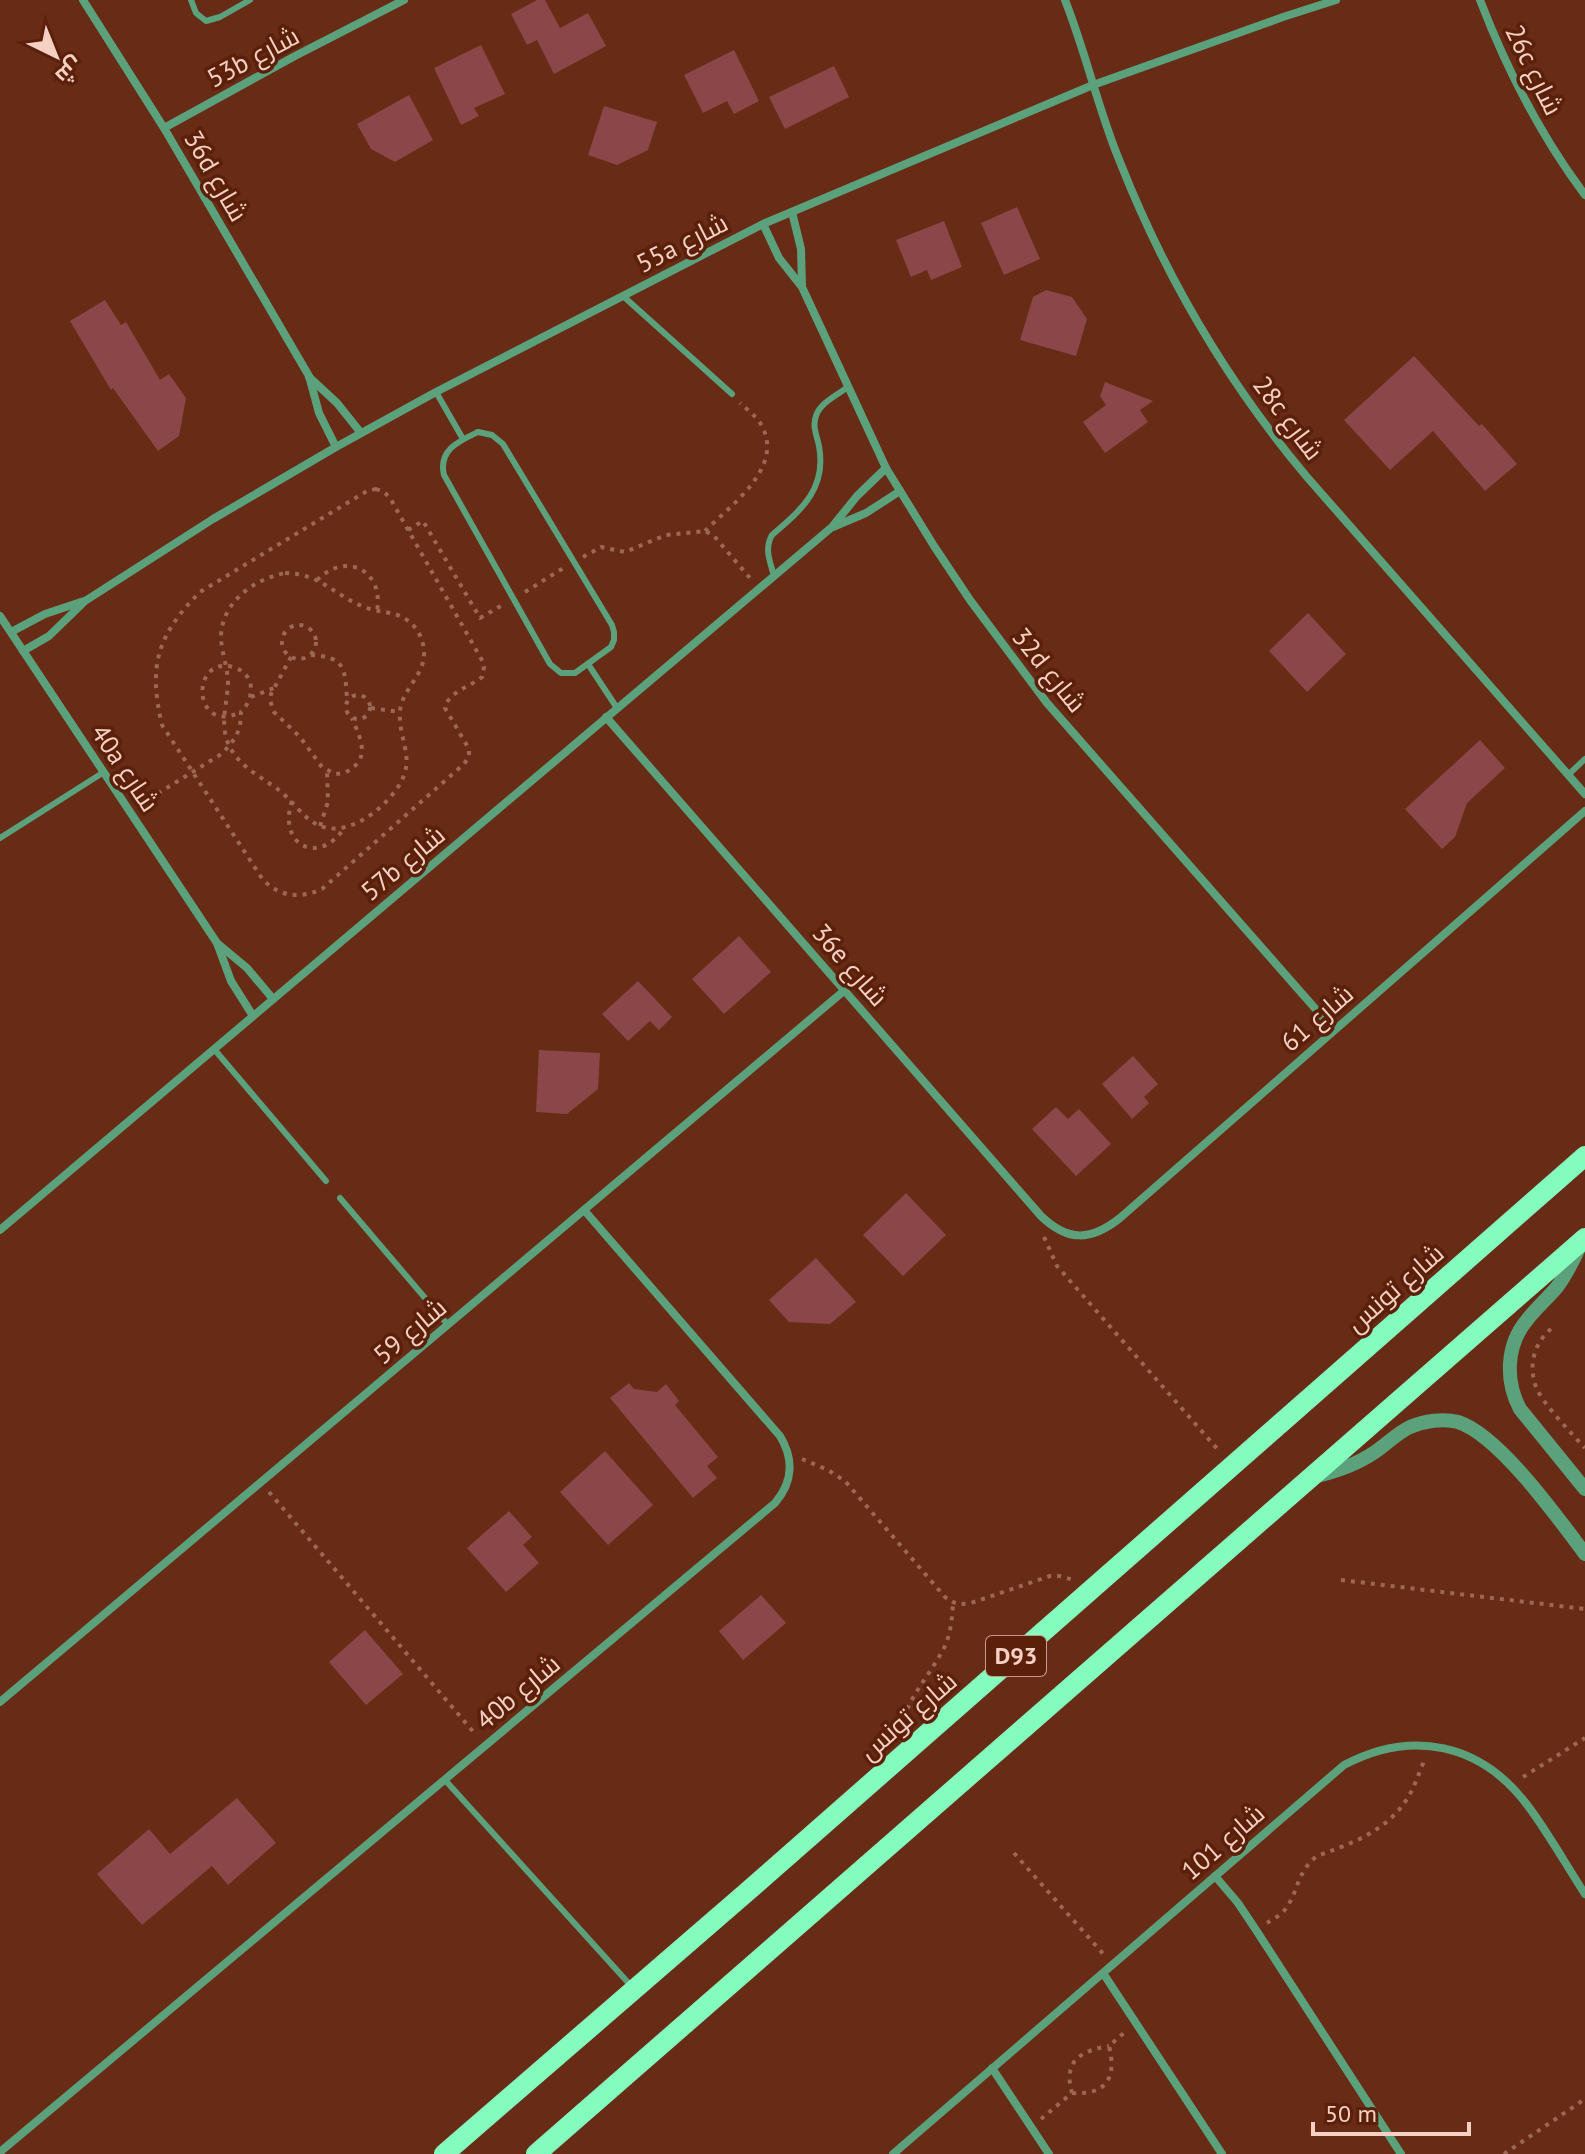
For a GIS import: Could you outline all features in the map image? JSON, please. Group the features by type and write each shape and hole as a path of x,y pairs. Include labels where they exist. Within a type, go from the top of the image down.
{"main road":[{"name":"شارع تونس","path":"444,2154 1585,1156"},
{"name":"D93","path":"536,2154 1584,1239"}],"street":[{"name":"36d شارع","path":"83,0 164,128 309,376 319,413 336,447"},
{"name":"53b شارع","path":"164,128 404,0"},
{"name":"28c شارع","path":"1065,0 1120,163 1162,255 1238,387 1307,477 1585,794"},
{"name":"55a شارع","path":"23,651 61,625 85,601 213,519 336,447 436,392 763,224 1093,85 1336,0"},
{"name":"26c شارع","path":"1480,0 1517,87 1540,129 1585,195"},
{"name":"32d شارع","path":"792,212 801,249 802,287"},
{"name":"32d شارع","path":"763,224 779,258 802,287 886,468 970,600 1047,703 1334,1030"},
{"name":"36d شارع","path":"309,376 337,403 361,433"},
{"name":"57b شارع","path":"0,1230 832,527 857,496 886,468"},
{"name":"57b شارع","path":"832,527 866,513 900,491"},
{"name":"55a شارع","path":"11,632 45,614 85,601"},
{"name":"40a شارع","path":"0,616 217,943 231,981 253,1016"},
{"name":"36e شارع","path":"606,717 1041,1216 1057,1230 1067,1234"},
{"name":"شارع 61","path":"1067,1234 1090,1234 1111,1226 1585,811"},
{"name":"40a شارع","path":"217,943 247,968 273,999"},
{"name":"شارع 59","path":"0,1702 845,990"},
{"path":"584,1210 780,1436 789,1454"},
{"path":"1584,1239 1560,1283 1526,1320 1511,1356 1509,1376 1520,1409 1585,1489"},
{"path":"1312,1477 1361,1461 1397,1434 1421,1423 1459,1422 1509,1460 1585,1554"},
{"name":"40b شارع","path":"0,2152 775,1503 790,1475 789,1454"},
{"name":"شارع 101","path":"893,2154 1344,1765 1368,1753 1394,1746 1431,1746 1468,1756 1484,1765 1510,1785 1527,1805 1585,1894"},
{"path":"1215,1876 1238,1903 1401,2154"},
{"path":"1103,1973 1222,2154"},
{"path":"992,2068 1049,2154"}],"lane":[{"path":"191,0 196,13 206,21 220,17 250,0"},
{"path":"623,296 732,394"},
{"path":"774,576 767,552 769,540 808,503 819,478 821,457 815,429 816,414 848,387"},
{"path":"436,392 463,439"},
{"path":"485,432 503,444 612,625 614,640 611,647 575,673 561,673 550,664 444,475 443,459 463,439 485,432"},
{"path":"588,664 617,708"},
{"path":"1568,775 1585,759"},
{"path":"0,838 104,772"},
{"path":"214,1049 326,1181"},
{"path":"340,1198 448,1325"},
{"path":"445,1780 635,1990"}],"path":[{"path":"705,531 759,476 767,458 767,438 760,422 732,394"},
{"path":"376,489 384,492 484,667 482,677 450,697 445,704 469,749 467,761 322,889 297,896 273,889 263,880 193,772 162,725 155,697 156,667 164,639 179,613 200,592 367,491 376,489"},
{"path":"317,580 334,567 345,565 365,572 377,589 377,611"},
{"path":"285,573 299,573 317,580 353,602 377,611 405,618 415,627 422,640 422,668 405,695 400,712 407,753 404,777 390,798 370,816 333,829 320,826 250,771 229,746 224,725 228,687 222,627 230,608 246,590 271,576 285,573"},
{"path":"291,657 270,700 274,712 300,737 327,771 344,773 358,764 363,748 352,718 347,713 345,675 340,663 328,656 291,657 282,641 288,629 301,625 316,637 310,655"},
{"path":"226,666 244,672 252,688 251,697 241,712 224,717 208,710 201,694 205,678 226,666"},
{"path":"251,697 274,688"},
{"path":"347,700 352,696 365,696 371,708"},
{"path":"371,708 400,712"},
{"path":"352,718 364,718 371,708"},
{"path":"130,811 223,753 240,726 241,712"},
{"path":"320,826 328,802 327,771"},
{"path":"292,801 289,817 291,832 307,848 321,848 335,839 346,826"},
{"path":"1041,1216 1046,1243 1057,1266 1232,1466"},
{"path":"1551,1329 1535,1350 1536,1386 1542,1398 1585,1448"},
{"path":"789,1454 828,1470 845,1481 953,1603 971,1603 1050,1576 1070,1578 1089,1591"},
{"path":"261,1482 485,1746"},
{"path":"1341,1580 1585,1609"},
{"path":"901,1756 903,1718 945,1646 953,1603"},
{"path":"1510,1785 1585,1738"},
{"path":"1256,1930 1282,1913 1299,1877 1312,1860 1359,1840 1394,1815 1411,1793 1431,1746"},
{"path":"1014,1853 1112,1964"},
{"path":"1072,2093 1069,2073 1077,2058 1093,2049 1109,2046 1136,2023"},
{"path":"1031,2127 1072,2093 1090,2093 1105,2085 1113,2068 1109,2046"},
{"path":"1504,2154 1585,2099"}],"building":[{"path":"537,0 545,0 560,28 588,13 606,46 554,74 537,40 527,45 511,14"},
{"path":"481,45 505,94 474,108 479,116 461,125 434,68"},
{"path":"734,50 759,101 734,114 727,101 703,113 684,75"},
{"path":"834,66 849,97 785,129 769,97"},
{"path":"409,95 433,140 395,162 371,149 357,124"},
{"path":"604,106 657,122 648,150 617,165 588,155"},
{"path":"1017,207 1040,259 1004,275 981,223"},
{"path":"944,221 962,267 931,280 927,270 911,277 896,240"},
{"path":"1046,290 1072,297 1087,319 1076,356 1020,340 1033,297"},
{"path":"105,300 121,325 126,322 160,380 169,374 186,398 179,436 158,451 113,388 111,390 70,321"},
{"path":"1414,356 1517,464 1485,491 1433,431 1390,470 1344,420"},
{"path":"1105,382 1153,401 1140,410 1148,422 1105,453 1083,422 1106,405 1100,396"},
{"path":"1308,613 1346,654 1307,692 1269,651"},
{"path":"1480,740 1505,768 1467,803 1455,837 1442,849 1405,809"},
{"path":"739,936 771,972 724,1014 692,979"},
{"path":"638,981 672,1017 659,1030 650,1021 628,1041 602,1014"},
{"path":"539,1050 600,1053 598,1089 567,1114 536,1112"},
{"path":"1133,1056 1158,1084 1144,1097 1149,1103 1132,1119 1102,1084"},
{"path":"1056,1107 1068,1119 1079,1109 1111,1144 1076,1176 1032,1129"},
{"path":"906,1193 946,1235 903,1276 863,1235"},
{"path":"816,1258 856,1302 830,1324 789,1322 769,1300"},
{"path":"629,1383 634,1389 657,1392 666,1384 679,1401 675,1405 718,1457 707,1466 717,1478 693,1498 610,1398"},
{"path":"605,1451 653,1505 608,1545 560,1492"},
{"path":"509,1511 532,1537 523,1545 539,1563 506,1592 467,1548"},
{"path":"761,1595 786,1623 743,1660 719,1631"},
{"path":"365,1630 403,1674 366,1705 329,1662"},
{"path":"237,1798 276,1843 228,1885 212,1866 142,1925 97,1874 149,1829 170,1854"}]}
